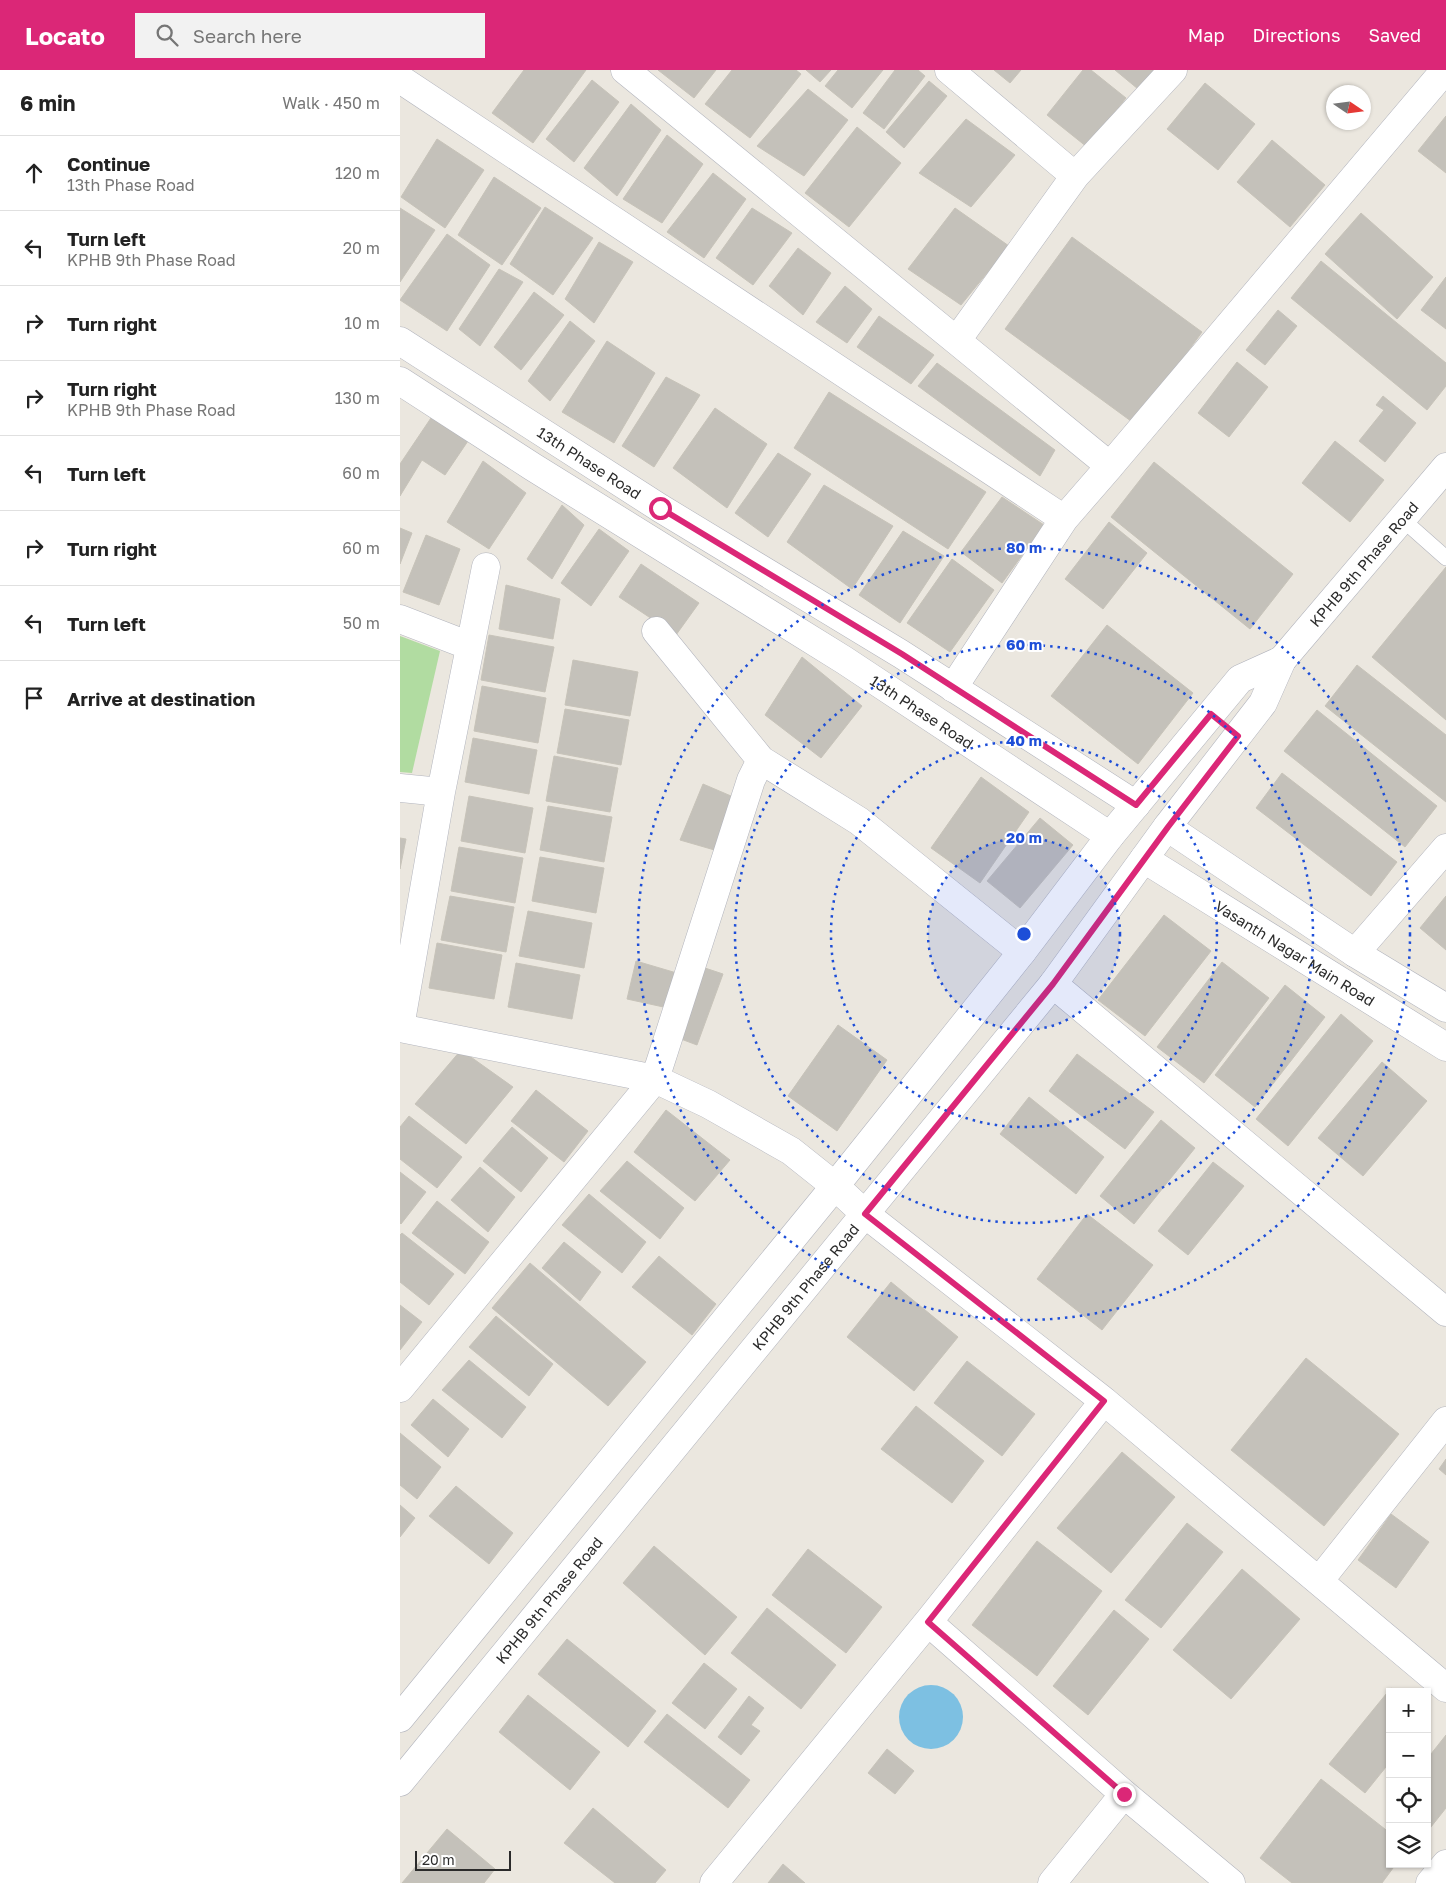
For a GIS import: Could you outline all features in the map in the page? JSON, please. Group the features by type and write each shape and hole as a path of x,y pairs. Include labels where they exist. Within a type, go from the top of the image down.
{"street":[{"path":"625,70 1110,466"},
{"path":"948,70 1076,176"},
{"path":"957,340 1076,176 1173,70"},
{"path":"953,688 1064,519 1445,70"},
{"path":"400,79 1064,519"},
{"name":"13th Phase Road","path":"400,341 660,508 902,654 1136,805"},
{"name":"13th Phase Road","path":"400,382 844,660 1110,836"},
{"name":"KPHB 9th Phase Road","path":"400,1782 1053,984 1168,827 1264,703 1282,660 1446,467"},
{"path":"486,567 441,792 400,1027 655,1079 708,1104 791,1151 835,1186 865,1214 1104,1401 1446,1688"},
{"path":"400,619 470,646"},
{"path":"656,631 761,760 859,821 1022,952"},
{"name":"KPHB 9th Phase Road","path":"400,1718 835,1186 1022,952 1110,836 1240,679 1282,660"},
{"path":"1211,714 1238,736"},
{"path":"400,1388 655,1079 751,780 761,760"},
{"path":"400,788 441,792"},
{"path":"1168,827 1355,953 1446,1008"},
{"path":"1355,953 1446,848"},
{"name":"Vasanth Nagar Main Road","path":"1144,859 1446,1047"},
{"path":"1053,984 1446,1312"},
{"path":"714,1883 928,1622 1104,1401"},
{"path":"1320,1581 1446,1420"},
{"path":"928,1622 1124,1794 1231,1883"},
{"path":"1052,1883 1124,1794"},
{"path":"1430,1883 1446,1864"}],"lane":[{"path":"1402,519 1446,558"}],"green space":[{"path":"400,636 440,651 412,773 400,772"}],"water":[{"path":"931,1685 949,1691 957,1699 963,1717 957,1735 949,1743 931,1749 913,1743 905,1735 899,1717 905,1699 913,1691"}],"building":[{"path":"524,70 586,70 533,143 492,113"},
{"path":"658,70 716,70 694,98"},
{"path":"732,70 796,70 801,74 750,138 705,104"},
{"path":"806,70 831,70 820,82"},
{"path":"838,70 883,70 852,108 825,86"},
{"path":"895,70 918,70 925,76 884,129 863,113"},
{"path":"994,70 1021,70 1010,83"},
{"path":"1083,70 1091,70 1126,98 1087,147 1047,115"},
{"path":"1115,70 1154,70 1138,89"},
{"path":"592,80 619,102 574,162 546,139"},
{"path":"929,81 947,96 904,148 886,132"},
{"path":"1205,83 1255,124 1218,170 1167,129"},
{"path":"808,89 848,120 804,176 757,146"},
{"path":"631,104 661,130 617,196 584,168"},
{"path":"1446,116 1446,173 1418,151"},
{"path":"966,119 1015,155 971,207 919,173"},
{"path":"857,127 901,163 849,227 805,193"},
{"path":"667,135 703,164 662,223 623,199"},
{"path":"437,139 484,170 445,228 401,197"},
{"path":"1272,140 1325,185 1290,227 1237,182"},
{"path":"713,173 746,199 704,258 667,232"},
{"path":"494,177 541,208 502,265 458,235"},
{"path":"545,207 593,238 553,295 510,264"},
{"path":"400,208 435,230 400,282"},
{"path":"752,208 792,233 753,285 716,258"},
{"path":"955,208 1009,246 961,305 908,269"},
{"path":"1361,213 1433,277 1397,319 1325,254"},
{"path":"447,234 490,265 447,331 400,300"},
{"path":"1072,237 1202,332 1135,424 1005,329"},
{"path":"599,242 633,262 594,323 565,299"},
{"path":"798,248 831,273 803,315 769,286"},
{"path":"1321,261 1446,363 1446,386 1427,410 1291,298"},
{"path":"499,269 523,282 480,346 459,329"},
{"path":"1446,277 1446,329 1421,310"},
{"path":"845,286 872,309 847,343 816,322"},
{"path":"534,292 564,315 521,370 494,347"},
{"path":"1278,310 1297,326 1265,365 1246,350"},
{"path":"879,316 934,355 911,384 857,347"},
{"path":"570,321 595,341 550,401 528,381"},
{"path":"607,341 655,373 614,443 562,412"},
{"path":"1237,362 1268,387 1229,437 1198,413"},
{"path":"937,363 1055,450 1040,476 918,386"},
{"path":"666,377 700,395 654,467 622,446"},
{"path":"829,392 986,492 948,549 794,448"},
{"path":"1383,396 1416,423 1385,462 1359,441 1384,410 1376,405"},
{"path":"715,408 767,444 727,508 673,468"},
{"path":"435,412 470,438 445,475 422,460 400,496 400,464"},
{"path":"1335,441 1384,480 1350,522 1302,483"},
{"path":"778,453 811,474 768,537 735,513"},
{"path":"483,461 526,493 489,549 447,522"},
{"path":"1154,462 1293,574 1250,629 1111,517"},
{"path":"824,485 893,526 852,589 787,542"},
{"path":"1002,497 1044,525 1002,583 961,552"},
{"path":"562,505 584,525 552,579 527,559"},
{"path":"1109,522 1147,553 1103,609 1065,579"},
{"path":"400,528 412,533 400,564"},
{"path":"599,529 629,551 591,606 561,583"},
{"path":"903,531 944,556 900,623 859,595"},
{"path":"426,535 460,549 439,605 403,592"},
{"path":"952,559 994,590 950,652 907,623"},
{"path":"641,564 699,603 676,635 619,597"},
{"path":"1446,567 1446,720 1372,657"},
{"path":"506,585 560,599 553,639 499,629"},
{"path":"1107,625 1193,693 1138,764 1051,696"},
{"path":"489,635 554,647 545,692 481,680"},
{"path":"802,657 862,706 821,758 765,715"},
{"path":"573,660 638,672 630,716 565,705"},
{"path":"1357,665 1446,735 1446,802 1325,706"},
{"path":"482,686 546,698 538,743 474,731"},
{"path":"565,709 629,720 621,765 557,753"},
{"path":"1317,710 1437,806 1405,847 1284,751"},
{"path":"473,738 537,750 529,794 465,782"},
{"path":"554,756 618,768 610,812 546,801"},
{"path":"1282,773 1397,862 1371,896 1256,808"},
{"path":"981,777 1029,812 980,883 931,848"},
{"path":"703,784 738,799 718,851 680,840"},
{"path":"469,796 533,808 525,853 461,841"},
{"path":"548,806 612,817 604,862 540,850"},
{"path":"1040,818 1073,845 1020,908 987,881"},
{"path":"400,838 406,839 400,869"},
{"path":"459,847 523,858 515,903 451,891"},
{"path":"540,857 604,868 596,913 532,901"},
{"path":"450,896 514,907 506,952 441,940"},
{"path":"1446,896 1446,950 1420,928"},
{"path":"528,911 592,923 584,968 519,956"},
{"path":"1164,915 1211,951 1145,1036 1098,1000"},
{"path":"437,943 502,955 494,999 429,988"},
{"path":"636,961 680,974 668,1008 627,999"},
{"path":"1222,962 1269,998 1204,1083 1157,1047"},
{"path":"516,963 580,975 572,1019 508,1007"},
{"path":"699,966 723,974 697,1045 673,1036"},
{"path":"1285,985 1325,1017 1255,1107 1215,1075"},
{"path":"1341,1014 1373,1041 1288,1146 1256,1119"},
{"path":"838,1025 887,1060 837,1131 788,1096"},
{"path":"461,1050 513,1087 466,1144 415,1104"},
{"path":"1077,1054 1154,1112 1125,1149 1049,1091"},
{"path":"1382,1062 1427,1101 1363,1176 1318,1138"},
{"path":"536,1090 588,1131 564,1162 511,1121"},
{"path":"1029,1097 1104,1157 1076,1194 1000,1134"},
{"path":"666,1110 730,1160 695,1201 634,1152"},
{"path":"409,1116 462,1157 437,1188 400,1159 400,1127"},
{"path":"1161,1120 1195,1148 1134,1224 1100,1196"},
{"path":"512,1127 548,1158 521,1192 483,1161"},
{"path":"627,1161 684,1208 660,1239 600,1191"},
{"path":"1213,1162 1244,1186 1188,1255 1158,1231"},
{"path":"480,1167 515,1197 488,1232 451,1200"},
{"path":"400,1172 426,1192 401,1224 400,1223"},
{"path":"589,1194 646,1242 622,1273 562,1225"},
{"path":"437,1201 489,1242 465,1274 412,1233"},
{"path":"1087,1214 1153,1265 1102,1330 1037,1279"},
{"path":"402,1233 454,1274 429,1305 400,1282 400,1235"},
{"path":"564,1242 601,1272 580,1301 542,1268"},
{"path":"659,1256 716,1304 692,1335 632,1287"},
{"path":"530,1263 646,1362 608,1406 492,1308"},
{"path":"891,1282 958,1337 914,1391 847,1337"},
{"path":"400,1305 422,1322 400,1350"},
{"path":"496,1316 553,1364 529,1396 469,1347"},
{"path":"1306,1358 1399,1434 1324,1526 1231,1450"},
{"path":"469,1360 526,1407 502,1438 442,1390"},
{"path":"967,1361 1035,1414 1002,1456 934,1403"},
{"path":"433,1399 469,1429 448,1457 411,1425"},
{"path":"916,1406 984,1461 952,1503 881,1449"},
{"path":"400,1433 441,1467 417,1499 400,1485"},
{"path":"1122,1452 1175,1497 1111,1573 1057,1528"},
{"path":"1446,1459 1446,1475 1439,1469"},
{"path":"456,1486 513,1533 489,1564 429,1516"},
{"path":"400,1505 415,1518 400,1537"},
{"path":"1391,1514 1429,1542 1396,1588 1358,1560"},
{"path":"1187,1523 1223,1552 1161,1628 1125,1600"},
{"path":"1037,1541 1102,1591 1037,1676 972,1625"},
{"path":"654,1546 737,1617 705,1655 623,1583"},
{"path":"808,1549 882,1607 846,1653 772,1595"},
{"path":"1242,1569 1300,1619 1231,1699 1173,1650"},
{"path":"767,1608 836,1665 801,1709 731,1653"},
{"path":"1114,1610 1149,1639 1088,1715 1053,1686"},
{"path":"567,1639 656,1711 628,1747 538,1674"},
{"path":"704,1663 737,1689 705,1729 672,1703"},
{"path":"1386,1694 1386,1767 1365,1793 1329,1764"},
{"path":"528,1695 600,1752 570,1790 499,1732"},
{"path":"749,1696 764,1708 751,1725 760,1731 741,1755 718,1737"},
{"path":"667,1714 750,1780 728,1808 644,1742"},
{"path":"1446,1735 1446,1808 1431,1827 1431,1778 1431,1754"},
{"path":"887,1749 914,1771 895,1794 868,1773"},
{"path":"1321,1779 1386,1830 1386,1868 1393,1868 1382,1883 1292,1883 1260,1858"},
{"path":"593,1808 666,1870 655,1883 615,1883 564,1843"},
{"path":"447,1829 495,1869 484,1883 402,1883"},
{"path":"783,1864 805,1883 768,1883"}],"route":[{"path":"660,508 902,654 1136,805 1211,714 1238,736 1168,827 1053,984 865,1214 1104,1401 928,1622 1124,1794"}]}
